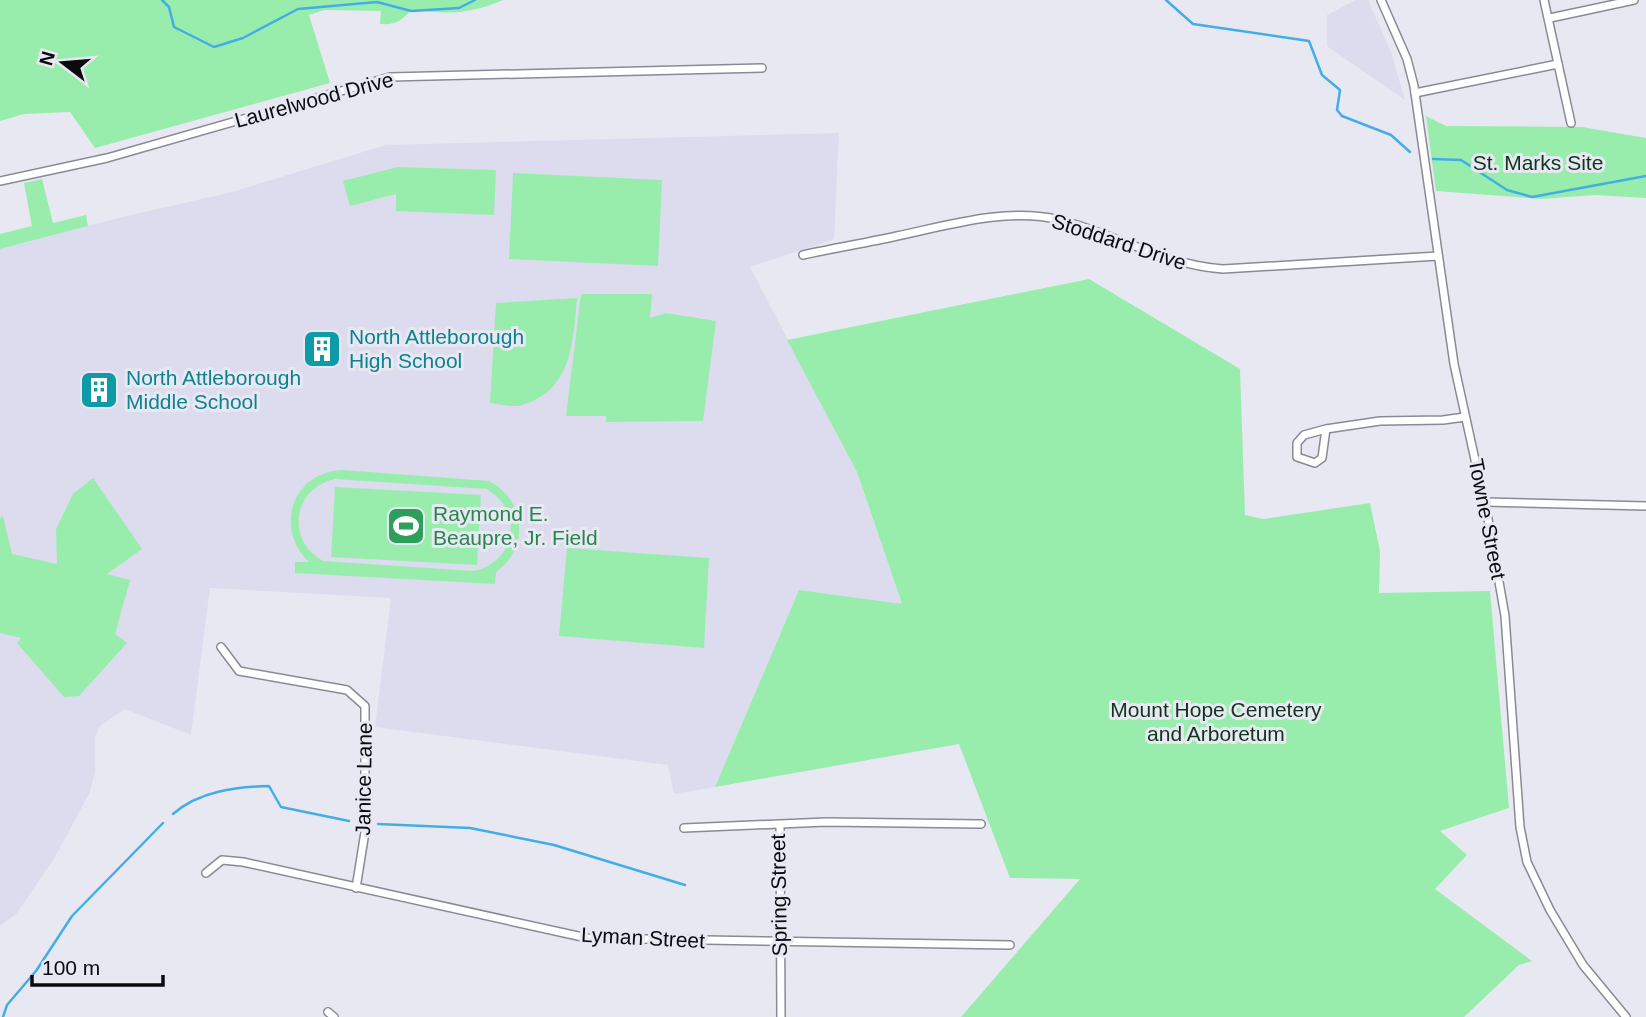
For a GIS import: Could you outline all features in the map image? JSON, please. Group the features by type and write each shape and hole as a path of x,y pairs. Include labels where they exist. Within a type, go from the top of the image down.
{"street":[{"name":"Towne Street","path":"1381,0 1407,59 1415,93 1454,364 1485,502 1505,616 1520,827 1527,862 1550,911 1583,965 1626,1017"},
{"path":"1545,0 1571,123"},
{"path":"1550,18 1634,0"},
{"path":"1415,93 1558,64"},
{"name":"Laurelwood Drive","path":"0,181 107,158 390,76 762,68"},
{"name":"Stoddard Drive","path":"803,255 974,221 1030,216 1077,225 1157,257 1196,267 1223,269 1438,256"},
{"path":"1326,429 1322,458 1315,463 1297,457 1297,443 1304,435 1326,429 1380,421 1465,417"},
{"path":"1485,502 1646,506"},
{"name":"Janice Lane","path":"221,647 239,671 347,690 365,706 365,832 356,888"},
{"path":"780,825 826,822 981,824"},
{"name":"Spring Street","path":"684,828 780,825 781,1017"},
{"name":"Lyman Street","path":"206,873 222,860 243,862 587,938 1010,945"}],"shaded area":[{"path":"1356,0 1368,0 1391,52 1405,100 1327,46 1327,15"},
{"path":"839,133 834,239 750,267 857,472 902,605 799,590 715,787 674,794 668,765 375,727 391,598 210,588 191,735 125,709 100,726 95,738 95,772 90,792 55,857 17,913 0,926 0,249 232,192 386,145"}],"green space":[{"path":"0,0 503,0 458,12 411,10 401,20 390,24 380,24 381,11 324,10 309,15 330,83 95,148 70,112 24,114 0,121"},
{"name":"St. Marks Site","path":"1426,116 1446,126 1582,127 1646,138 1646,198 1595,195 1541,199 1436,191"},
{"path":"398,167 496,170 494,215 396,211 396,194 350,206 343,181"},
{"path":"513,173 662,180 658,266 509,259"},
{"path":"42,179 53,223 86,215 88,226 0,249 0,234 32,226 24,183"},
{"name":"Mount Hope Cemetery and Arboretum","path":"1089,279 1240,369 1245,515 1263,519 1370,503 1380,551 1379,593 1490,591 1509,808 1440,831 1467,855 1435,889 1532,961 1519,965 1464,1017 961,1017 1080,879 1010,878 959,744 715,787 799,590 902,604 857,472 787,340"},
{"path":"581,294 652,294 650,318 666,313 716,321 703,421 606,422 606,416 566,416"},
{"path":"577,298 574,331 567,362 552,388 539,398 519,406 490,403 496,303"},
{"path":"343,470 489,481 501,489 516,512 519,525 514,550 507,562 496,572 495,584 295,573 295,562 309,562 298,548 292,533 294,504 301,491 312,480 326,473","holes":["335,479 486,489 498,498 506,509 510,534 507,547 499,557 488,566 474,571 323,561 311,552 303,541 299,528 303,503 310,493 321,484"]},
{"path":"93,478 142,549 107,574 130,580 115,634 127,643 79,696 64,697 17,643 21,638 0,633 0,518 3,516 12,554 57,564 56,529 73,494"},
{"name":"Raymond E. Beaupre, Jr. Field","path":"335,487 481,495 477,565 331,557"},
{"path":"567,548 709,558 704,648 559,636"}],"waterway":[{"path":"162,0 169,7 174,27 214,47 243,38 298,9 377,2 411,11 459,8 475,0"},
{"path":"1166,0 1193,24 1309,41 1322,75 1340,90 1337,110 1342,116 1391,135 1410,152"},
{"path":"1433,159 1461,160 1507,190 1532,197 1646,176"},
{"path":"173,814 206,795 231,789 269,786 281,807 349,821"},
{"path":"3,1017 7,1005 36,971 72,916 163,823"},
{"path":"378,824 470,828 554,845 685,885"}],"place":[{"name":"North Attleborough High School","path":"322,349"},
{"name":"North Attleborough Middle School","path":"99,390"},
{"name":"Raymond E. Beaupre, Jr. Field","path":"406,526"}]}
